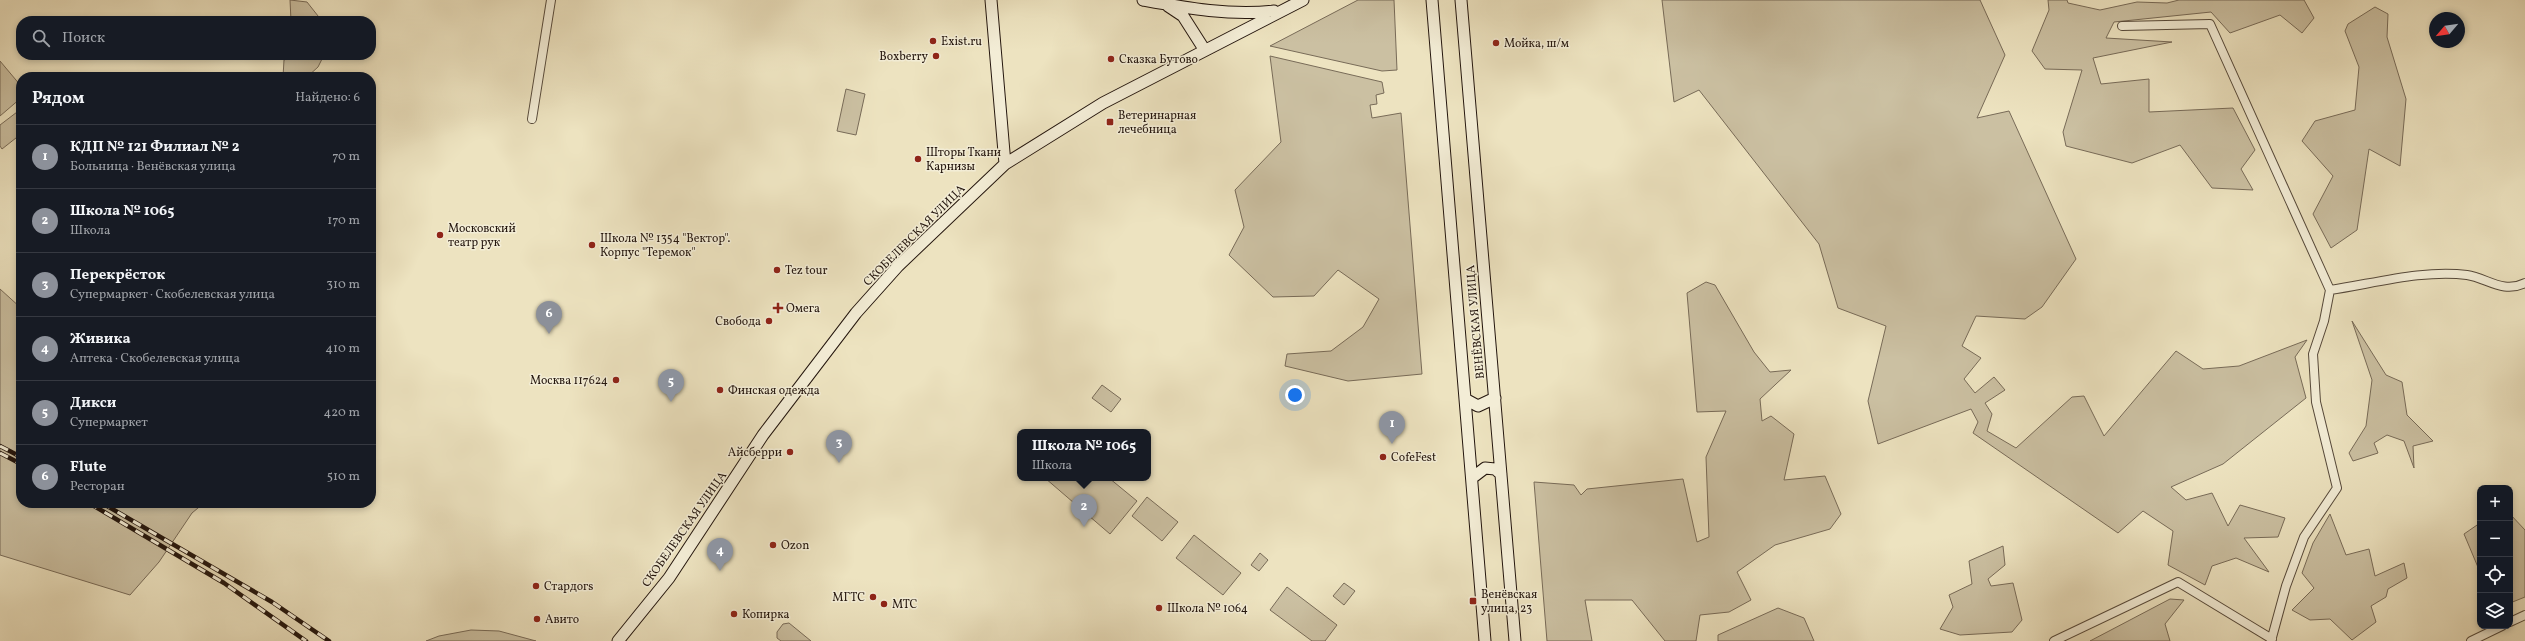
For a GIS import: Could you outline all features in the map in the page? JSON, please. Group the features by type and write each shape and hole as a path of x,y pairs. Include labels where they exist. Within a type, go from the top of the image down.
{"street":[{"path":"532,119 551,0"},
{"path":"991,0 1005,164"},
{"path":"1143,0 1247,14 1283,10"},
{"name":"СКОБЕЛЕВСКАЯ УЛИЦА","path":"618,641 669,578 763,435 856,313 898,266 1005,164 1103,103 1204,49 1303,0"},
{"name":"ВЕНЁВСКАЯ УЛИЦА","path":"1432,0 1485,641"},
{"name":"ВЕНЁВСКАЯ УЛИЦА","path":"1461,0 1515,641"},
{"path":"1165,4 1183,16 1204,49"},
{"path":"2054,641 2178,582 2271,640 2286,586 2304,538 2337,488 2316,402 2312,354 2324,322 2330,290 2210,24 2122,26"},
{"path":"2330,290 2432,275 2467,275 2499,287 2525,283"},
{"path":"1465,399 1478,406 1483,406 1495,398"},
{"path":"1472,478 1485,468 1495,469 1501,474"},
{"path":"2513,621 2525,615"},
{"path":"2471,641 2496,629"}],"shaded area":[{"path":"290,0 307,2 318,16 291,16"},
{"path":"1358,0 1394,0 1397,70 1382,71 1270,46"},
{"path":"1662,0 1980,0 2005,55 1977,118 2009,111 2076,259 2042,307 2025,319 1976,316 1962,346 1981,358 1964,379 1975,393 1994,377 2005,390 1985,403 1992,414 1987,431 2016,448 2072,397 2084,396 2104,436 2176,351 2203,369 2239,366 2307,340 2295,357 2306,398 2223,464 2171,487 2186,500 2212,493 2228,526 2240,505 2285,518 2278,537 2244,538 2269,572 2236,558 2212,566 2205,585 2168,565 2173,531 2143,511 2118,533 1973,433 1978,422 1971,409 1878,444 1868,401 1886,326 1838,308 1819,244 1699,90 1674,102"},
{"path":"2048,0 2067,0 2068,3 2100,10 2137,2 2167,3 2179,0 2304,0 2314,18 2302,33 2280,15 2230,33 2211,12 2114,22 2106,38 2172,42 2093,58 2101,84 2149,79 2149,112 2233,108 2255,150 2241,169 2253,190 2212,188 2180,145 2132,163 2066,146 2063,132 2082,70 2045,69 2032,51 2049,10"},
{"path":"2375,7 2388,14 2387,37 2406,99 2400,166 2369,149 2357,230 2331,248 2313,214 2333,176 2302,141 2315,121 2355,110 2359,67 2345,31 2348,24"},
{"path":"1270,56 1382,82 1384,93 1376,95 1377,104 1370,105 1372,118 1401,113 1422,374 1348,381 1285,366 1287,354 1331,351 1363,327 1379,299 1338,270 1314,296 1273,297 1229,255 1244,227 1235,190 1281,142"},
{"path":"284,60 322,60 318,67 312,72 283,72"},
{"path":"0,61 16,80 16,102 0,116"},
{"path":"846,89 865,94 856,135 837,131"},
{"path":"16,113 16,138 2,149 0,146 0,125"},
{"path":"1706,282 1715,285 1754,352 1770,372 1791,370 1760,399 1762,421 1771,416 1794,434 1784,480 1825,476 1841,514 1830,529 1775,545 1737,572 1751,600 1729,612 1700,615 1696,641 1665,641 1632,600 1585,600 1592,641 1547,641 1534,482 1574,485 1581,495 1587,489 1683,479 1697,542 1709,537 1706,457 1726,411 1697,412 1687,293"},
{"path":"0,289 16,303 16,508 198,508 192,513 159,562 130,595 0,555"},
{"path":"2352,321 2386,375 2402,382 2407,415 2433,441 2413,446 2414,468 2404,441 2387,435 2374,443 2378,453 2353,461 2349,453 2366,426 2372,380"},
{"path":"1102,385 1121,399 1111,412 1092,398"},
{"path":"1048,481 1113,481 1137,501 1110,534"},
{"path":"1147,497 1178,522 1162,541 1132,516"},
{"path":"2330,514 2346,555 2369,549 2375,576 2404,563 2407,578 2388,589 2386,597 2371,606 2376,622 2352,640 2330,619 2310,620 2292,610 2314,588 2302,573 2313,543"},
{"path":"2513,517 2525,530 2525,597 2513,602"},
{"path":"2477,525 2477,565 2464,534"},
{"path":"1194,535 1241,573 1223,595 1176,558"},
{"path":"2003,546 2005,565 1988,579 1991,586 2013,583 2022,620 2012,632 1960,635 1940,629 1953,607 1949,595 1972,584 1969,561"},
{"path":"1260,553 1268,560 1259,571 1251,565"},
{"path":"1344,583 1355,591 1344,605 1333,596"},
{"path":"1287,587 1337,625 1325,641 1312,641 1270,610"},
{"path":"2170,599 2184,600 2165,624 2170,641 2090,641"},
{"path":"1778,608 1804,618 1814,641 1718,641 1718,635"},
{"path":"789,623 811,641 781,641 777,638 777,632 783,624"},
{"path":"471,630 499,631 536,641 426,641 439,636"}],"railway":[{"path":"0,446 16,454"},
{"path":"0,453 16,461"},
{"path":"97,508 224,583 306,641"},
{"path":"111,508 272,602 329,641"}],"place":[{"name":"Exist.ru","path":"933,41"},
{"name":"Мойка, ш/м","path":"1496,43"},
{"name":"Boxberry","path":"936,56"},
{"name":"Сказка Бутово","path":"1111,59"},
{"name":"Ветеринарная лечебница","path":"1110,122"},
{"name":"Шторы Ткани Карнизы","path":"918,159"},
{"name":"Московский театр рук","path":"440,235"},
{"name":"Школа № 1354 \"Вектор\". Корпус \"Теремок\"","path":"592,245"},
{"name":"Tez tour","path":"777,270"},
{"name":"Омега","path":"778,308"},
{"name":"Свобода","path":"769,321"},
{"name":"Flute","path":"549,334"},
{"name":"Москва 117624","path":"616,380"},
{"name":"Финская одежда","path":"720,390"},
{"name":"Дикси","path":"671,402"},
{"name":"КДП № 121 Филиал № 2","path":"1392,444"},
{"name":"Айсберри","path":"790,452"},
{"name":"CofeFest","path":"1383,457"},
{"name":"Перекрёсток","path":"839,463"},
{"name":"Школа № 1065","path":"1084,527"},
{"name":"Ozon","path":"773,545"},
{"name":"Живика","path":"720,571"},
{"name":"Стардогs","path":"536,586"},
{"name":"МГТС","path":"873,597"},
{"name":"Венёвская улица, 23","path":"1473,601"},
{"name":"МТС","path":"884,604"},
{"name":"Школа № 1064","path":"1159,608"},
{"name":"Копирка","path":"734,614"},
{"name":"Авито","path":"537,619"}]}
